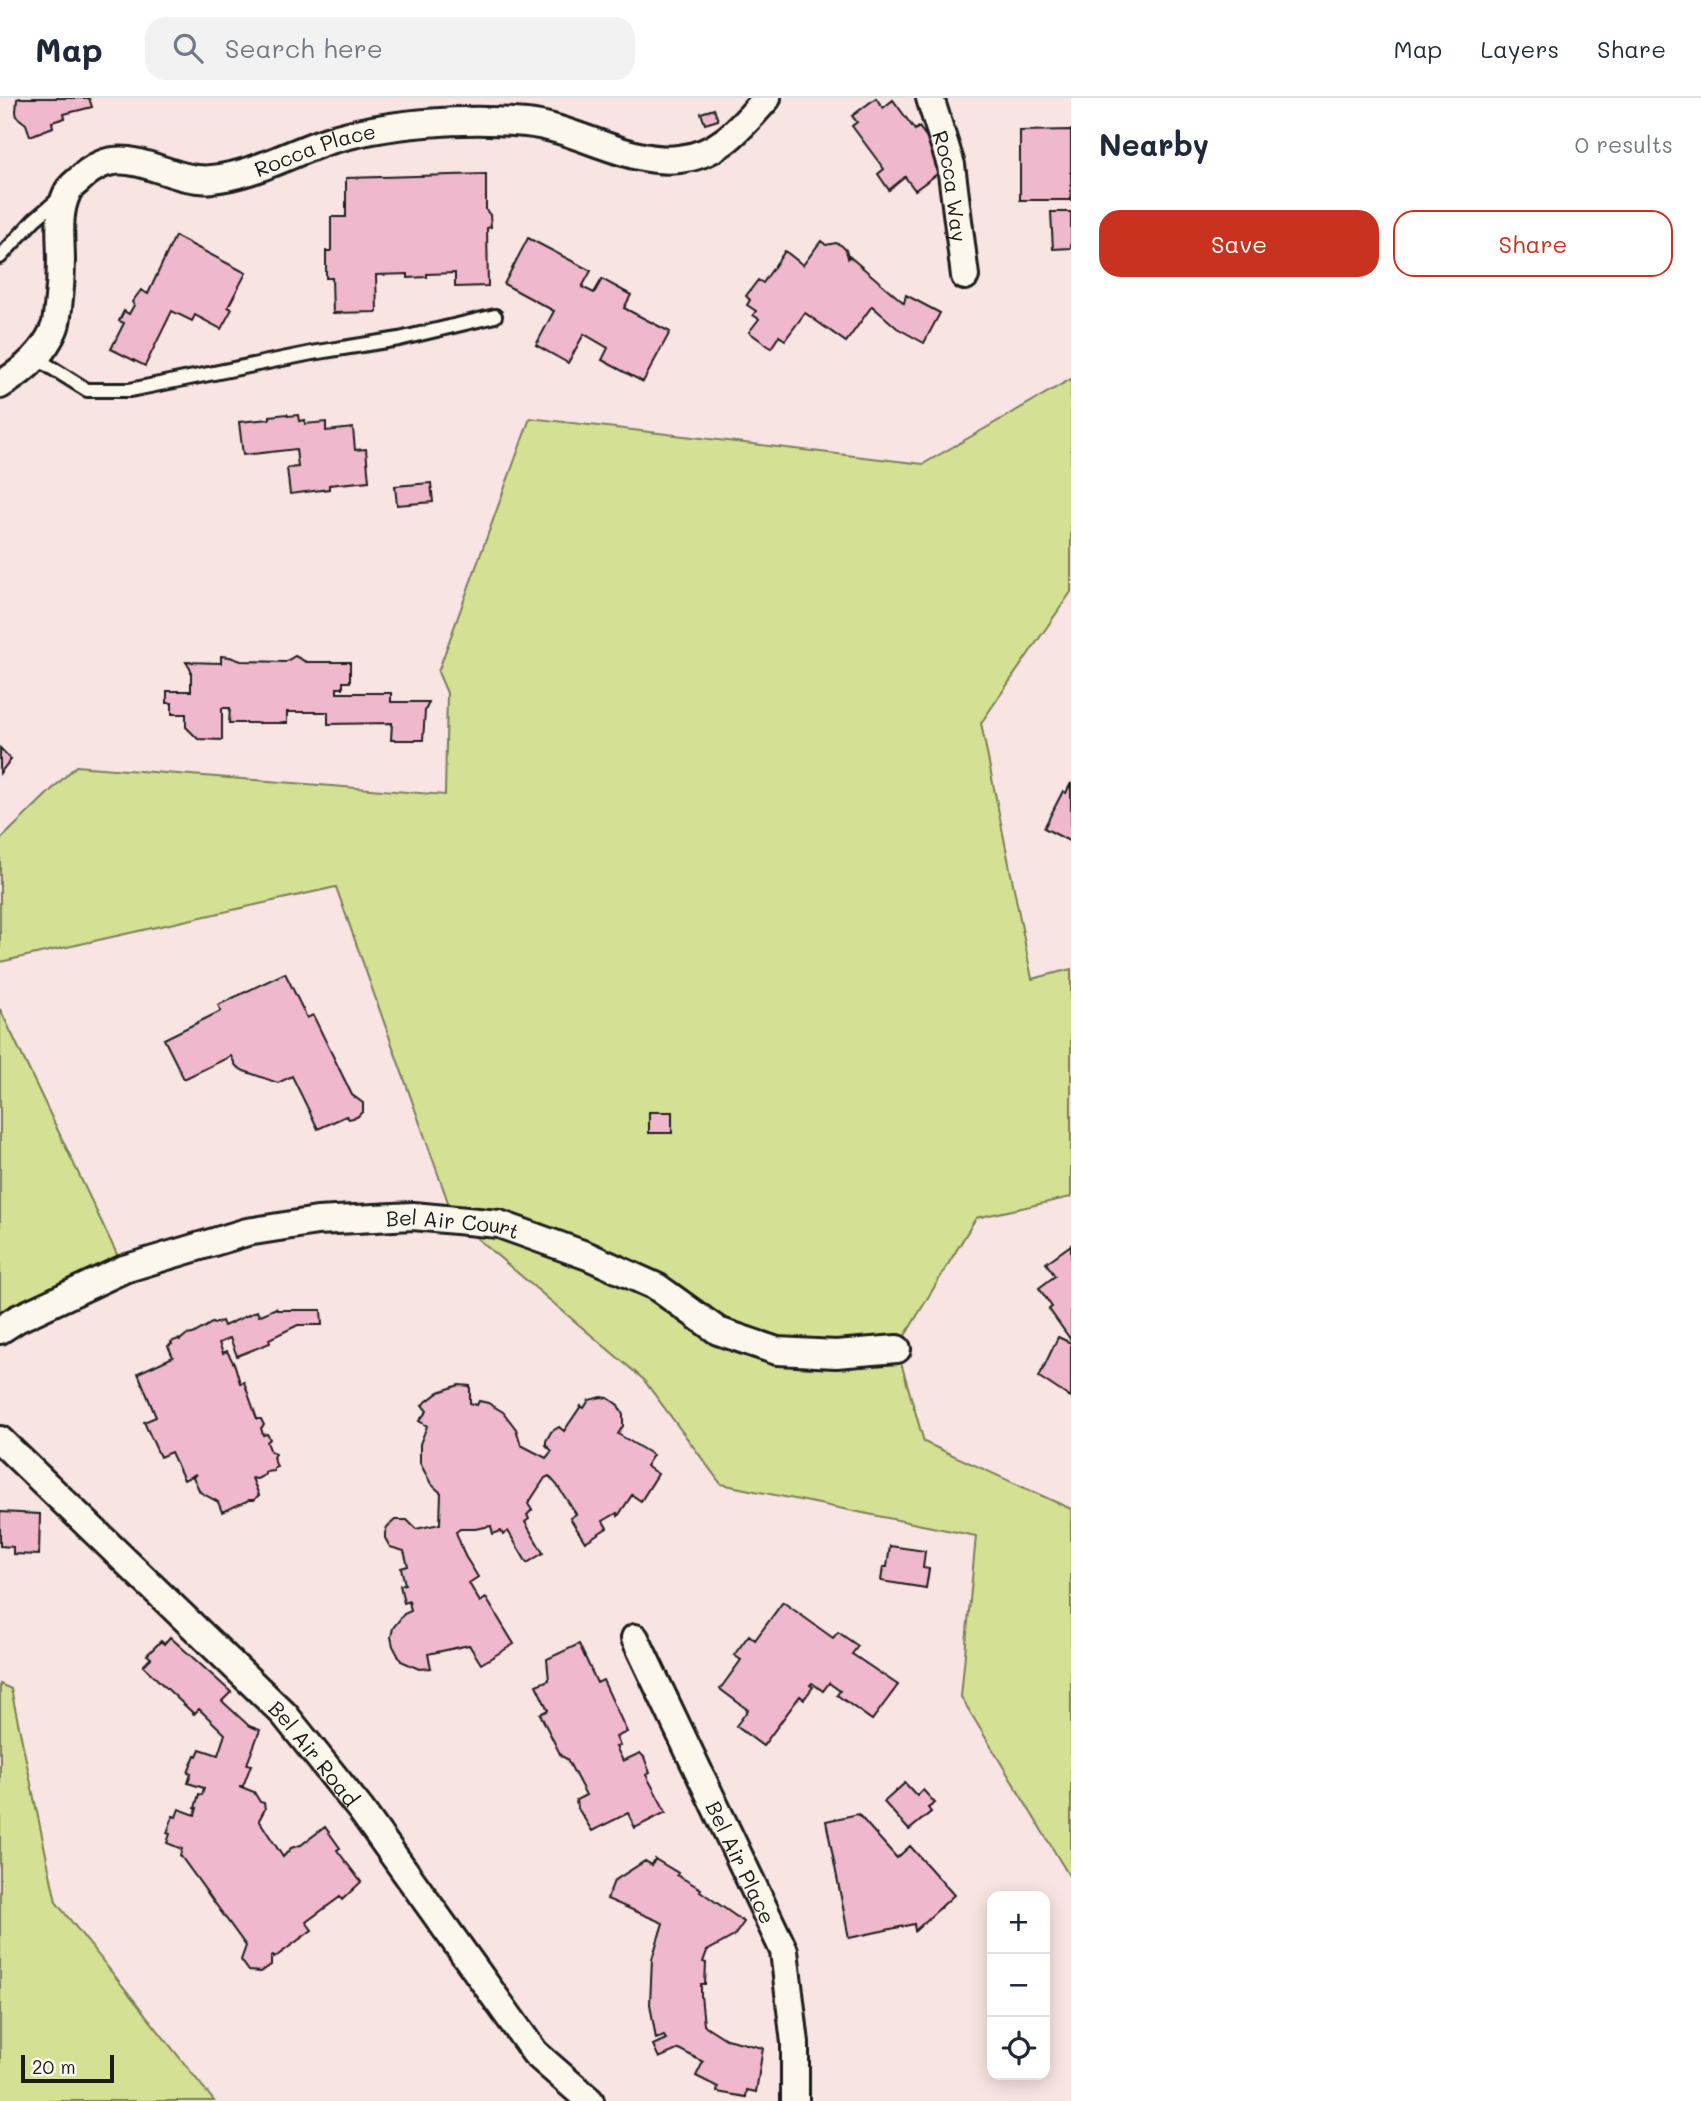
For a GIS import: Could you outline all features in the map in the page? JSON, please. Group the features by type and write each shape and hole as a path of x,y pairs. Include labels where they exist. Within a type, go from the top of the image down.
{"street":[{"name":"Rocca Place","path":"67,191 89,170 114,161 142,164 166,173 208,180 240,175 328,141 421,122 527,122 582,136 651,160 680,159 711,152 737,131 767,98"},
{"name":"Rocca Way","path":"930,98 951,165 965,276"},
{"path":"0,385 36,358 55,328 61,261 59,228 67,191"},
{"name":"Bel Air Court","path":"0,1330 17,1319 124,1269 247,1231 317,1221 413,1216 499,1224 588,1256 657,1287 718,1331 776,1351 836,1354 897,1349"},
{"name":"Bel Air Road","path":"0,1440 284,1714 360,1810 535,2053 590,2101"},
{"name":"Bel Air Place","path":"635,1638 784,1951 795,2043 795,2101"}],"lane":[{"path":"0,257 34,220 67,191"},
{"path":"36,358 87,390 130,390 399,338 495,316"}],"green space":[{"path":"1071,379 1071,592 981,723 1032,979 1071,969 1071,1197 976,1218 897,1349 924,1442 1071,1509 1071,1879 961,1697 976,1536 721,1484 643,1379 454,1219 336,887 0,962 0,840 76,766 445,795 447,693 438,672 530,418 923,464"},
{"path":"0,1009 124,1269 0,1330"},
{"path":"0,1684 11,1689 56,1902 214,2101 0,2101"}],"building":[{"path":"89,98 92,107 64,114 65,118 52,122 53,127 30,136 26,124 17,117 17,99"},
{"path":"876,98 883,108 893,100 915,130 919,127 943,159 944,169 915,190 905,177 889,190 878,174 884,169 852,126 857,122 852,116"},
{"path":"714,109 718,120 705,124 701,113"},
{"path":"1071,130 1071,200 1020,200 1020,131"},
{"path":"486,174 486,210 490,215 491,227 487,228 488,286 455,287 455,273 408,278 408,274 376,275 377,312 333,313 332,278 326,278 326,251 331,251 331,217 346,217 346,178"},
{"path":"1051,212 1071,212 1071,248 1053,249"},
{"path":"175,236 246,273 228,307 232,309 221,329 195,315 192,321 172,311 145,366 111,349 124,323 119,321 124,311 129,314 134,305 132,302 141,290 148,294"},
{"path":"528,238 591,271 582,287 594,293 602,279 631,295 624,308 670,332 643,382 602,360 608,348 584,334 568,363 536,345 554,311 504,284"},
{"path":"821,241 826,245 841,245 848,258 849,256 904,303 906,295 940,313 924,343 897,328 872,306 846,342 805,313 785,340 779,336 771,348 749,332 759,319 753,315 756,311 747,305 750,300 746,296 758,280 763,283 785,251 803,265"},
{"path":"298,415 299,421 305,420 305,424 326,422 326,431 353,428 355,450 366,449 369,481 329,485 329,489 290,494 287,468 298,467 296,449 243,455 239,422 270,419 270,416"},
{"path":"431,483 433,502 397,505 395,486"},
{"path":"221,656 241,661 285,662 295,656 306,662 350,662 350,682 343,682 343,688 337,688 337,693 391,693 391,702 429,702 425,711 423,740 391,740 392,723 328,724 328,712 287,712 287,723 229,723 230,708 222,708 222,740 198,739 186,727 186,714 172,714 172,703 167,703 167,691 191,691 191,670 186,662 221,663"},
{"path":"0,748 11,759 0,773"},
{"path":"1071,783 1071,842 1044,828 1063,791 1066,793"},
{"path":"285,973 307,1018 313,1015 352,1095 363,1103 363,1111 357,1117 349,1119 346,1116 318,1129 292,1076 278,1083 244,1071 236,1066 231,1056 184,1079 164,1039 221,1011 218,1005"},
{"path":"649,1112 672,1112 672,1133 649,1133"},
{"path":"1071,1245 1071,1340 1049,1309 1052,1307 1039,1288 1055,1276 1046,1263"},
{"path":"276,1308 321,1310 322,1325 298,1325 269,1339 270,1343 237,1356 230,1338 219,1343 223,1353 227,1351 235,1366 240,1383 244,1382 257,1419 261,1419 264,1425 261,1428 263,1435 267,1434 270,1439 267,1442 271,1452 275,1454 273,1457 277,1467 257,1479 252,1478 259,1495 254,1500 222,1512 218,1502 200,1492 193,1477 196,1474 184,1480 171,1452 160,1457 144,1422 156,1417 138,1373 173,1357 168,1346 171,1342 212,1323 222,1321 224,1326 257,1311 259,1316"},
{"path":"1058,1337 1071,1343 1071,1398 1039,1377"},
{"path":"459,1385 470,1386 470,1403 488,1403 503,1412 516,1429 521,1445 546,1458 552,1451 546,1445 551,1432 559,1427 564,1431 581,1406 584,1408 589,1400 608,1398 618,1405 623,1415 623,1426 618,1434 653,1455 646,1466 658,1474 641,1501 632,1495 618,1516 617,1513 603,1521 607,1528 585,1542 570,1518 576,1514 557,1485 549,1476 545,1478 528,1504 532,1510 525,1522 543,1553 527,1563 508,1531 503,1535 501,1531 493,1534 491,1526 460,1529 456,1532 465,1556 478,1577 469,1583 480,1602 486,1598 514,1644 481,1664 469,1645 428,1654 431,1668 419,1669 401,1661 393,1646 393,1628 404,1614 411,1611 409,1601 404,1603 400,1585 405,1584 401,1568 408,1566 404,1551 390,1547 385,1533 395,1520 407,1520 416,1529 440,1524 441,1493 431,1484 420,1463 420,1444 427,1426 419,1421 427,1411 422,1405 439,1392"},
{"path":"0,1512 40,1514 39,1555 13,1554 13,1547 0,1546"},
{"path":"890,1546 925,1551 923,1568 929,1569 926,1588 881,1581 883,1567 887,1567"},
{"path":"783,1602 833,1638 838,1632 858,1646 852,1654 898,1685 872,1720 837,1695 840,1691 829,1683 823,1691 812,1683 810,1685 813,1687 804,1699 800,1696 763,1746 736,1726 748,1710 720,1689 741,1660 734,1655 749,1635 755,1640"},
{"path":"170,1637 231,1692 222,1701 249,1726 260,1730 247,1764 251,1765 243,1786 239,1786 254,1792 260,1802 264,1803 265,1809 259,1820 283,1857 291,1848 301,1845 325,1827 340,1848 337,1850 361,1882 342,1900 340,1897 306,1922 312,1930 274,1958 271,1957 271,1965 261,1972 249,1971 241,1960 246,1946 180,1855 182,1849 167,1843 170,1834 167,1833 173,1816 176,1817 179,1809 195,1815 199,1794 202,1795 204,1788 188,1783 191,1774 188,1773 195,1755 197,1756 200,1749 218,1755 225,1734 199,1709 194,1714 143,1666 151,1658 147,1655 161,1641 164,1644"},
{"path":"579,1644 597,1683 603,1680 627,1732 616,1737 620,1746 616,1747 623,1761 640,1753 644,1757 650,1773 646,1775 666,1812 635,1828 628,1813 592,1831 577,1807 576,1800 586,1795 567,1759 561,1756 540,1714 548,1710 536,1685 549,1680 547,1659"},
{"path":"905,1783 917,1796 923,1790 935,1803 928,1808 931,1812 909,1830 884,1802"},
{"path":"858,1814 897,1858 910,1846 954,1895 915,1931 914,1924 849,1938 826,1821"},
{"path":"655,1859 744,1922 734,1936 707,1951 703,1962 706,1963 705,1984 701,1984 701,1995 704,2025 726,2039 763,2048 756,2092 747,2090 746,2097 717,2092 718,2087 696,2076 703,2062 679,2049 659,2058 653,2045 666,2039 664,2036 656,2039 650,2004 652,1959 663,1923 607,1899 614,1881 645,1861 652,1865"}]}
